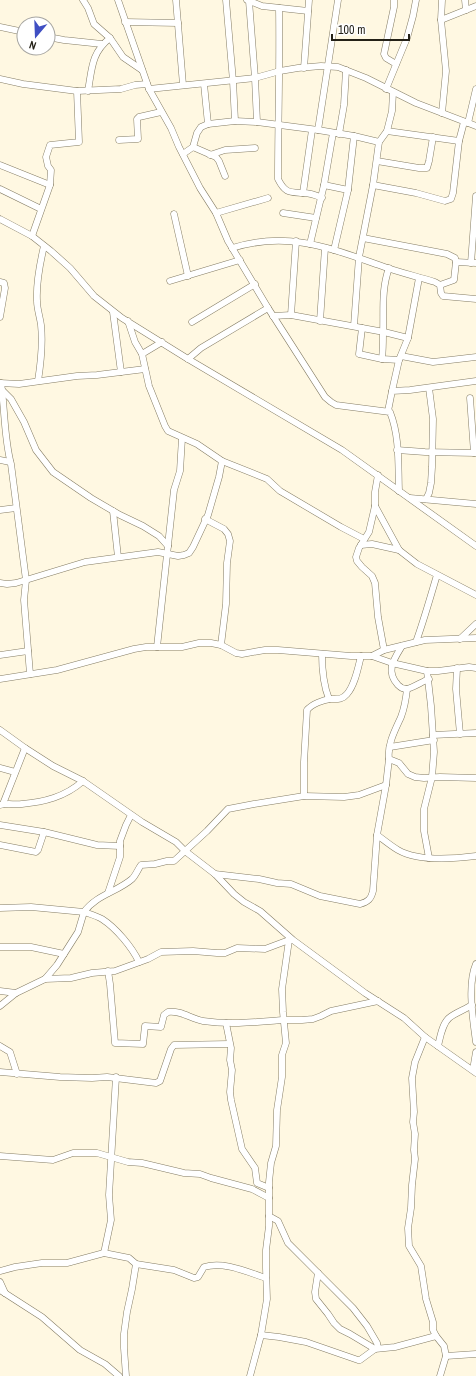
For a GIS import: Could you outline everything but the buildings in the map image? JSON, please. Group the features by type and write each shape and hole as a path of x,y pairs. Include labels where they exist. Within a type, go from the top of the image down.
{"street":[{"path":"83,0 88,8 94,24 110,38 123,57 142,70"},
{"path":"118,0 148,86 171,128 200,188 216,213 232,248 255,284 268,308 325,397 336,405 390,412 396,428 399,491"},
{"path":"176,0 183,85"},
{"path":"226,0 234,81 235,121"},
{"path":"304,68 309,0"},
{"path":"303,193 327,66 332,47 338,0"},
{"path":"394,0 394,7 384,54 386,58 396,64"},
{"path":"386,89 407,38 416,0"},
{"path":"442,0 441,20 446,72 442,113"},
{"path":"465,0 466,10"},
{"path":"257,122 256,78 248,1 262,6 308,11"},
{"path":"441,20 476,6"},
{"path":"279,8 280,70 278,179 281,186 286,190 293,193 303,193 322,198"},
{"path":"125,22 178,23"},
{"path":"0,27 16,30"},
{"path":"56,38 102,44"},
{"path":"88,91 97,50 110,38"},
{"path":"0,79 23,84 88,91 121,89 135,85 183,85 234,81 256,78 280,70 327,66 346,70 416,103 476,126"},
{"path":"310,244 344,105 346,70"},
{"path":"204,84 208,124"},
{"path":"373,185 409,191 445,201 451,198 453,193 459,141 476,89"},
{"path":"32,236 50,185 51,170 48,166 46,157 50,145 79,142 77,91"},
{"path":"354,326 359,257 373,185 379,142 387,131 392,110 393,92"},
{"path":"119,140 138,139 137,119 139,117 161,112"},
{"path":"183,154 193,146 197,133 201,127 208,124 235,121 257,122 336,133 379,142"},
{"path":"387,131 459,141"},
{"path":"334,250 348,190 354,136"},
{"path":"377,161 427,168 433,137"},
{"path":"193,146 216,157 225,176"},
{"path":"210,155 226,150 255,148"},
{"path":"0,165 50,185"},
{"path":"324,185 348,190"},
{"path":"0,189 41,209"},
{"path":"456,262 474,263 476,196"},
{"path":"216,213 268,198"},
{"path":"283,213 316,218"},
{"path":"174,214 188,276"},
{"path":"0,219 32,236 70,268 94,296 113,312 188,359 342,450 476,546"},
{"path":"363,238 447,254 455,258 454,280 440,285"},
{"path":"232,248 266,240 296,241 359,257 435,282 440,285"},
{"path":"291,315 296,241"},
{"path":"38,381 42,345 41,324 37,301 39,270 44,246"},
{"path":"320,320 325,248"},
{"path":"170,281 240,260"},
{"path":"382,359 384,332 382,300 385,278 389,268"},
{"path":"388,411 400,358 408,338 419,278"},
{"path":"0,282 4,283 5,288 0,317"},
{"path":"192,322 255,284"},
{"path":"440,285 443,296 476,299"},
{"path":"188,359 201,348 268,308"},
{"path":"113,312 121,372"},
{"path":"273,316 291,315 354,326 408,338"},
{"path":"128,321 135,342 142,354 149,386 168,431 197,444 222,461 267,479 280,491 340,527 364,539"},
{"path":"362,328 359,354 382,359 400,358 433,362 476,357"},
{"path":"142,354 162,342"},
{"path":"30,674 24,600 26,580 7,448 1,383 19,384 145,369"},
{"path":"392,391 429,388 476,381"},
{"path":"426,499 431,483 433,420 429,388"},
{"path":"2,390 14,404 36,450 53,472 91,498 159,536 168,546"},
{"path":"397,450 475,453 470,398"},
{"path":"158,647 174,490 180,471 182,438"},
{"path":"0,460 10,462"},
{"path":"0,583 12,584 85,562 158,552 178,556 189,553 205,519 219,477 222,461"},
{"path":"378,475 375,492 375,506 369,532 360,545 356,557 357,561 362,567 372,576 375,583 378,617 384,650"},
{"path":"409,498 476,504"},
{"path":"375,506 398,550"},
{"path":"0,510 16,508"},
{"path":"113,511 118,557"},
{"path":"205,519 224,529 228,534 230,541 227,563 226,604 221,645"},
{"path":"369,532 372,544"},
{"path":"360,545 372,544 398,550 417,564 476,595"},
{"path":"416,642 426,617 437,575"},
{"path":"460,639 476,624"},
{"path":"372,656 384,650 425,640 476,638"},
{"path":"0,679 70,667 134,649 182,647 205,643 221,645 236,653 242,654 265,650 372,656 392,663 427,671 469,667 476,668"},
{"path":"402,646 392,663 392,676 397,684 407,690"},
{"path":"0,655 28,651"},
{"path":"322,654 322,674 324,686 329,699"},
{"path":"304,796 304,762 308,710 310,707 329,699 336,700 343,698 348,692 354,679 361,656"},
{"path":"457,668 456,689 460,734"},
{"path":"427,671 434,738 432,777 424,809 424,831 429,858"},
{"path":"407,690 429,679"},
{"path":"215,874 291,884 320,896 360,904 366,903 371,897 373,891 377,835 386,785 389,759 388,755 396,726 403,711 407,690"},
{"path":"0,730 53,766 82,781 131,815 176,842 185,851 215,874 234,894 244,902 260,911 291,940 404,1018 425,1037 474,1072"},
{"path":"390,746 460,734 476,733"},
{"path":"25,748 15,772 3,792 1,805 38,802 63,795 82,781"},
{"path":"389,759 399,763 408,774 415,777 476,778"},
{"path":"0,768 15,772"},
{"path":"45,979 57,964 78,932 84,912 92,904 132,878 141,865 174,861 228,810 304,796 344,797 359,795 386,785"},
{"path":"108,893 118,863 122,835 131,815"},
{"path":"0,825 44,832 97,845 120,846"},
{"path":"0,845 36,852 44,832"},
{"path":"377,835 399,851 412,856 429,858 476,856"},
{"path":"0,908 31,907 84,912 100,918 120,934 133,951 139,962"},
{"path":"0,1006 16,993 45,979 71,978 125,968 161,952 193,951 225,953 238,948 265,949 291,940"},
{"path":"250,1376 261,1335 267,1299 266,1250 269,1226 269,1188 271,1163 276,1146 277,1110 282,1077 282,1055 286,1043 283,1020 282,989 291,940"},
{"path":"0,947 31,947 64,954"},
{"path":"476,964 472,981 472,1005 476,1042"},
{"path":"108,971 115,1043 143,1044 145,1026 161,1027 164,1015 168,1012 177,1012 202,1021 226,1024 313,1019 331,1011 378,1001"},
{"path":"0,991 16,993"},
{"path":"438,1046 446,1021 472,1005"},
{"path":"226,1024 231,1048 231,1100 242,1149 255,1168 257,1183"},
{"path":"425,1037 415,1062 412,1078 415,1160 408,1228 409,1246 421,1266 426,1299 434,1330 436,1336 444,1346 446,1356 440,1376"},
{"path":"0,1072 74,1078 116,1077 158,1082 160,1081 174,1045 230,1044"},
{"path":"0,1046 10,1052 17,1074"},
{"path":"474,1072 476,1052"},
{"path":"104,1252 111,1220 109,1195 116,1077"},
{"path":"0,1156 53,1160 68,1155 85,1152 96,1153 184,1173 200,1174 252,1188 269,1198"},
{"path":"257,1183 269,1188"},
{"path":"252,1188 257,1183"},
{"path":"269,1216 278,1221 288,1242 353,1308 367,1326 377,1343 376,1349"},
{"path":"0,1271 42,1263 67,1263 104,1252 129,1258 136,1264 174,1270 194,1278 198,1277 204,1267 219,1265 246,1271 266,1278"},
{"path":"126,1376 124,1363 124,1334 136,1264"},
{"path":"318,1273 315,1292 316,1299 334,1323 340,1329 376,1349"},
{"path":"0,1282 3,1292 42,1317 80,1350 105,1364 119,1376"},
{"path":"261,1335 306,1342 356,1360 360,1360 376,1349 395,1347 436,1336"},
{"path":"446,1356 476,1354"}]}
